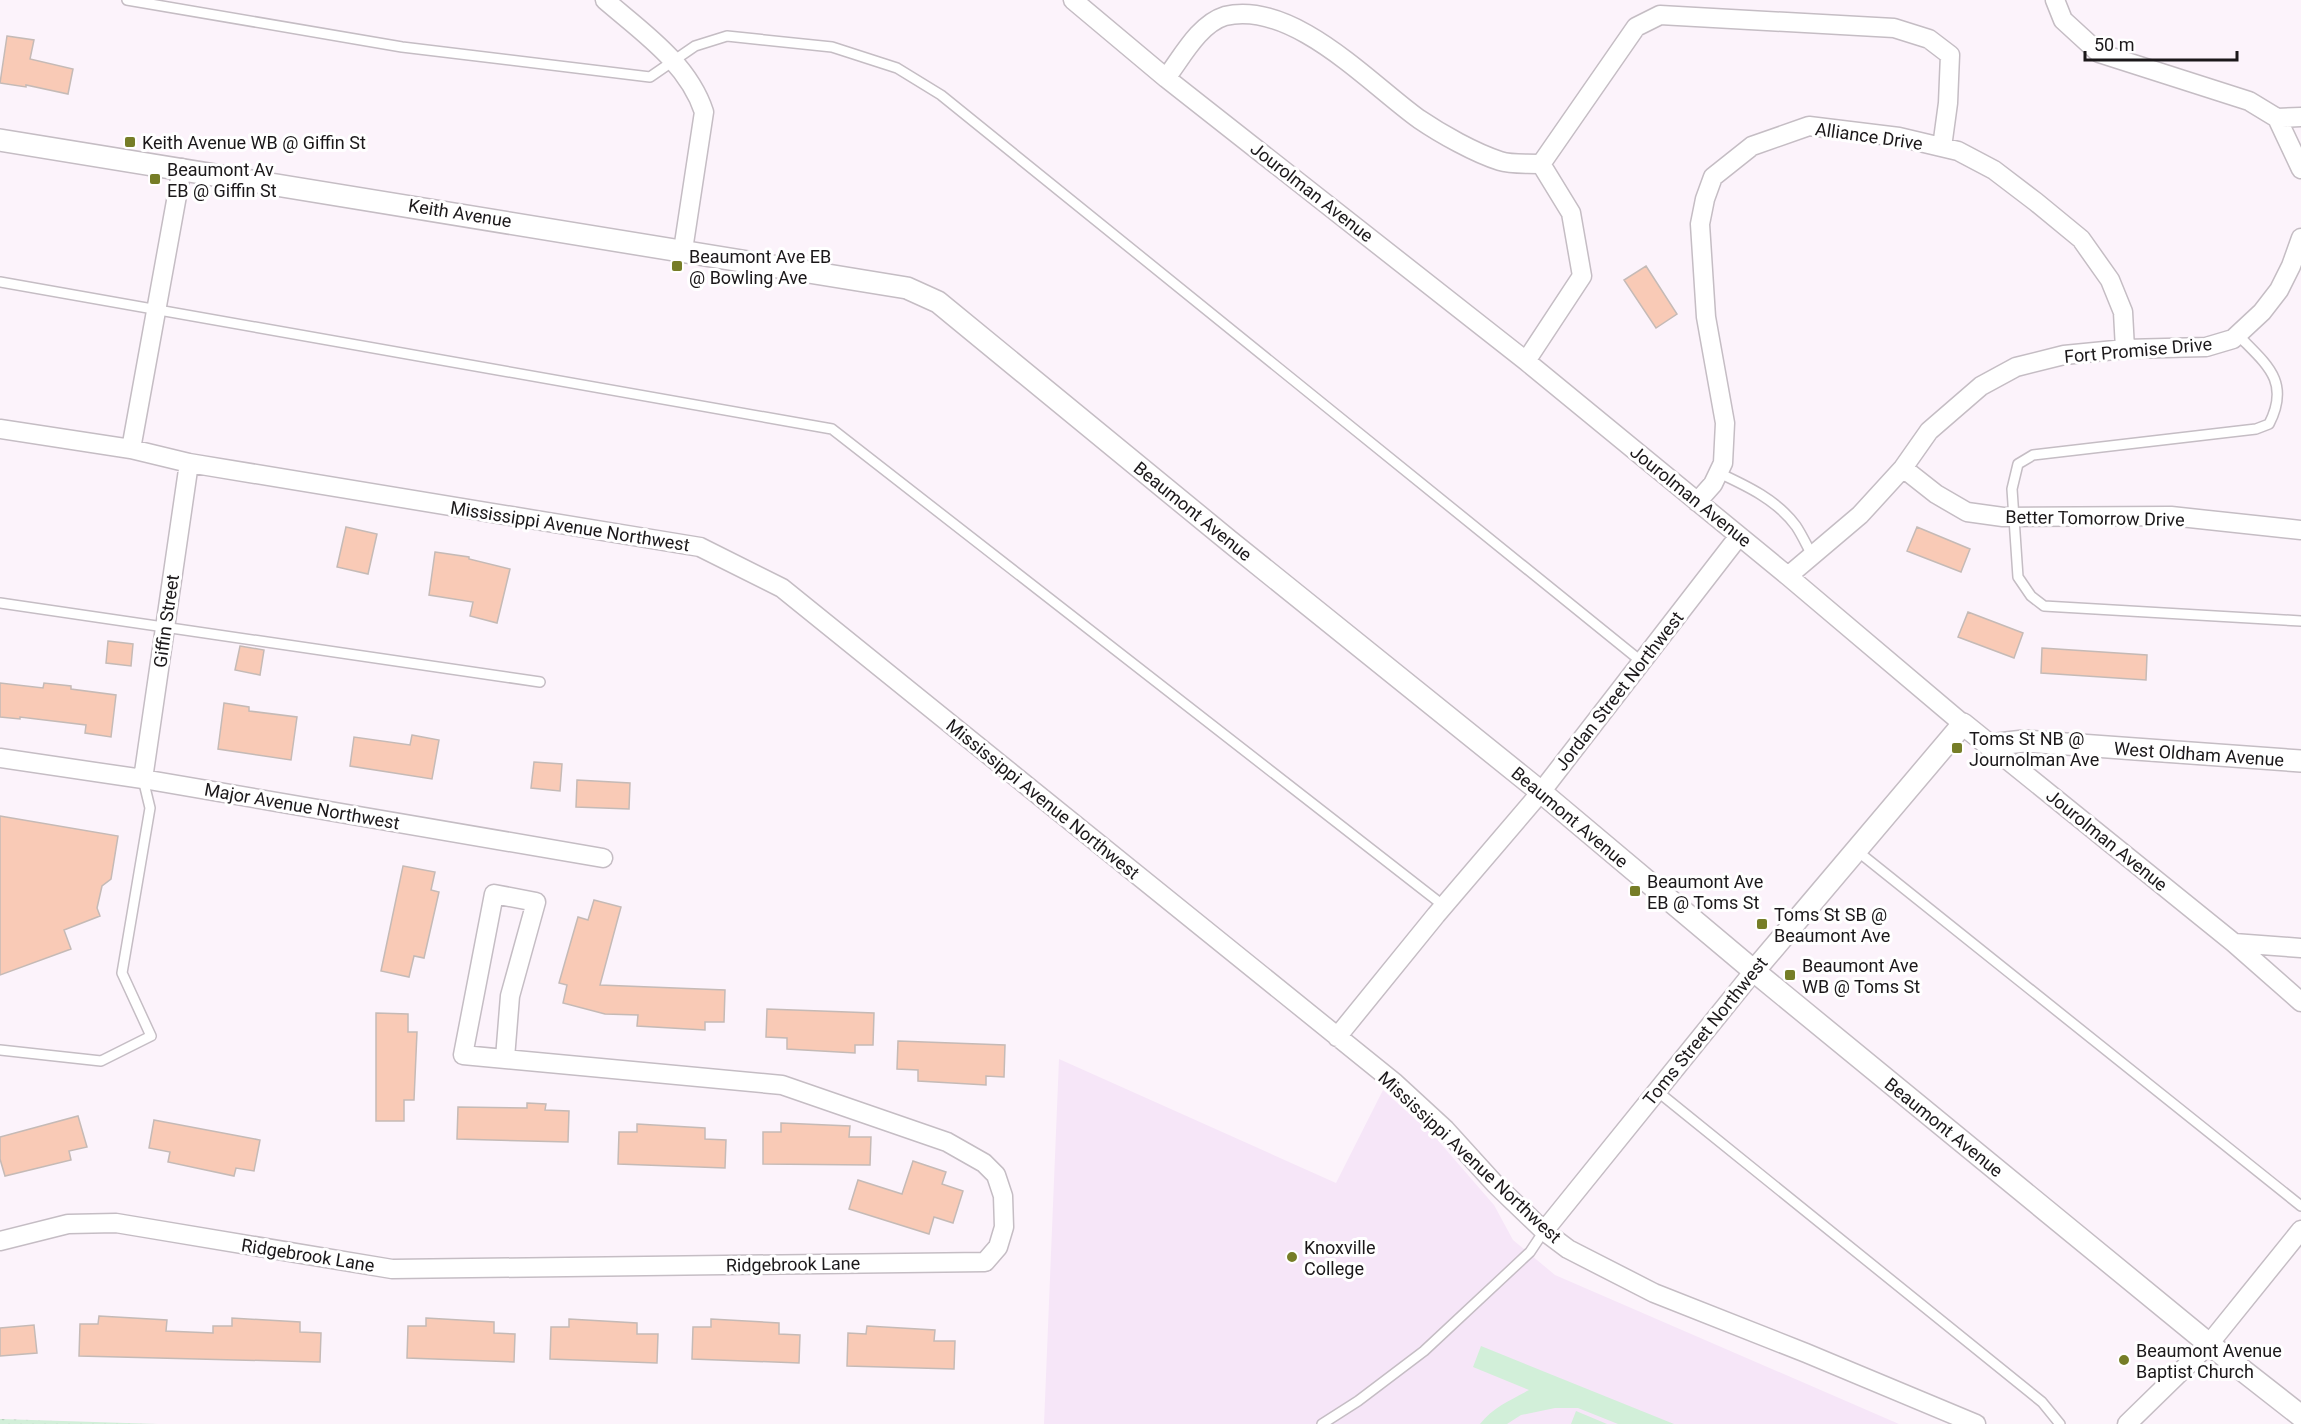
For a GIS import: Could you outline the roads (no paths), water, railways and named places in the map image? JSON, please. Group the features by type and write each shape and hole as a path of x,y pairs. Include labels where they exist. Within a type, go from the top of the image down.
{"street":[{"path":"605,0 674,62 698,92 704,112 683,250"},
{"name":"Jourolman Avenue","path":"1073,0 1166,78 1526,361 1788,576 1963,724 2234,943 2301,1002"},
{"path":"2055,0 2062,20 2099,54 2249,101 2277,118 2301,169"},
{"path":"1166,78 1204,28 1224,16 1248,12 1282,18 1322,40 1420,119 1477,152 1502,162 1541,164"},
{"path":"1541,164 1636,27 1660,15 1894,28 1929,39 1950,55 1942,147"},
{"path":"2277,118 2301,117"},
{"name":"Alliance Drive","path":"1697,502 1713,484 1723,463 1725,423 1706,317 1700,224 1705,199 1713,177 1752,146 1809,126 1899,137 1958,150 1994,170 2080,239 2110,280 2123,312 2125,349"},
{"name":"Keith Avenue","path":"0,140 683,250 907,288 918,293"},
{"path":"1526,361 1582,276 1571,213 1541,164"},
{"path":"131,449 182,168"},
{"name":"Fort Promise Drive","path":"1788,576 1860,515 1903,468 1929,431 1981,386 2016,367 2064,355 2125,349 2206,348 2233,339 2262,312 2279,290 2301,238"},
{"name":"Beaumont Avenue","path":"918,293 938,302 1228,540 1541,792 1754,971 2209,1344 2301,1416"},
{"name":"Mississippi Avenue Northwest","path":"0,429 131,449 189,463 700,547 782,588 1395,1083 1445,1129 1495,1184 1568,1249 1654,1293 1976,1424"},
{"name":"Giffin Street","path":"143,779 189,463"},
{"name":"Better Tomorrow Drive","path":"1903,468 1936,494 1967,512 2014,517 2171,516 2301,530"},
{"name":"Jordan Street Northwest","path":"1337,1037 1541,792 1739,536"},
{"name":"Toms Street Northwest","path":"1544,1230 1754,971 1963,724"},
{"name":"West Oldham Avenue","path":"1989,745 2024,741 2301,761"},
{"name":"Major Avenue Northwest","path":"0,758 143,779 603,858"},
{"name":"Ridgebrook Lane","path":"0,1240 68,1224 116,1223 392,1269 985,1262 998,1247 1004,1227 1003,1196 996,1175 984,1163 947,1142 782,1085 463,1055 494,894 536,902 510,996 505,1058"},
{"path":"2234,943 2301,948"},
{"path":"2127,1424 2209,1344 2301,1230"}],"lane":[{"path":"127,0 402,47 650,77 695,46 727,36 832,47 897,68 933,90 1642,662"},
{"path":"0,282 832,429 1444,906"},
{"path":"2238,335 2264,361 2278,387 2277,408 2269,424 2256,429 2033,455 2018,464 2012,489 2018,577 2031,597 2044,606 2301,621"},
{"path":"1719,472 1754,489 1774,504 1796,526 1812,555"},
{"path":"0,603 540,682"},
{"path":"0,1050 101,1061 152,1036 122,973 150,808 143,779"},
{"path":"1856,850 2301,1206"},
{"path":"1657,1091 2042,1402 2060,1424"},
{"path":"1322,1424 1358,1401 1424,1351 1530,1252 1544,1230"}],"place":[{"name":"Keith Avenue WB @ Giffin St","path":"130,142"},
{"name":"Beaumont Av EB @ Giffin St","path":"155,179"},
{"name":"Beaumont Ave EB @ Bowling Ave","path":"677,266"},
{"name":"Toms St NB @ Journolman Ave","path":"1957,748"},
{"name":"Beaumont Ave EB @ Toms St","path":"1635,891"},
{"name":"Toms St SB @ Beaumont Ave","path":"1762,924"},
{"name":"Beaumont Ave WB @ Toms St","path":"1790,975"},
{"name":"Knoxville College","path":"1292,1257"},
{"name":"Beaumont Avenue Baptist Church","path":"2124,1360"}]}
